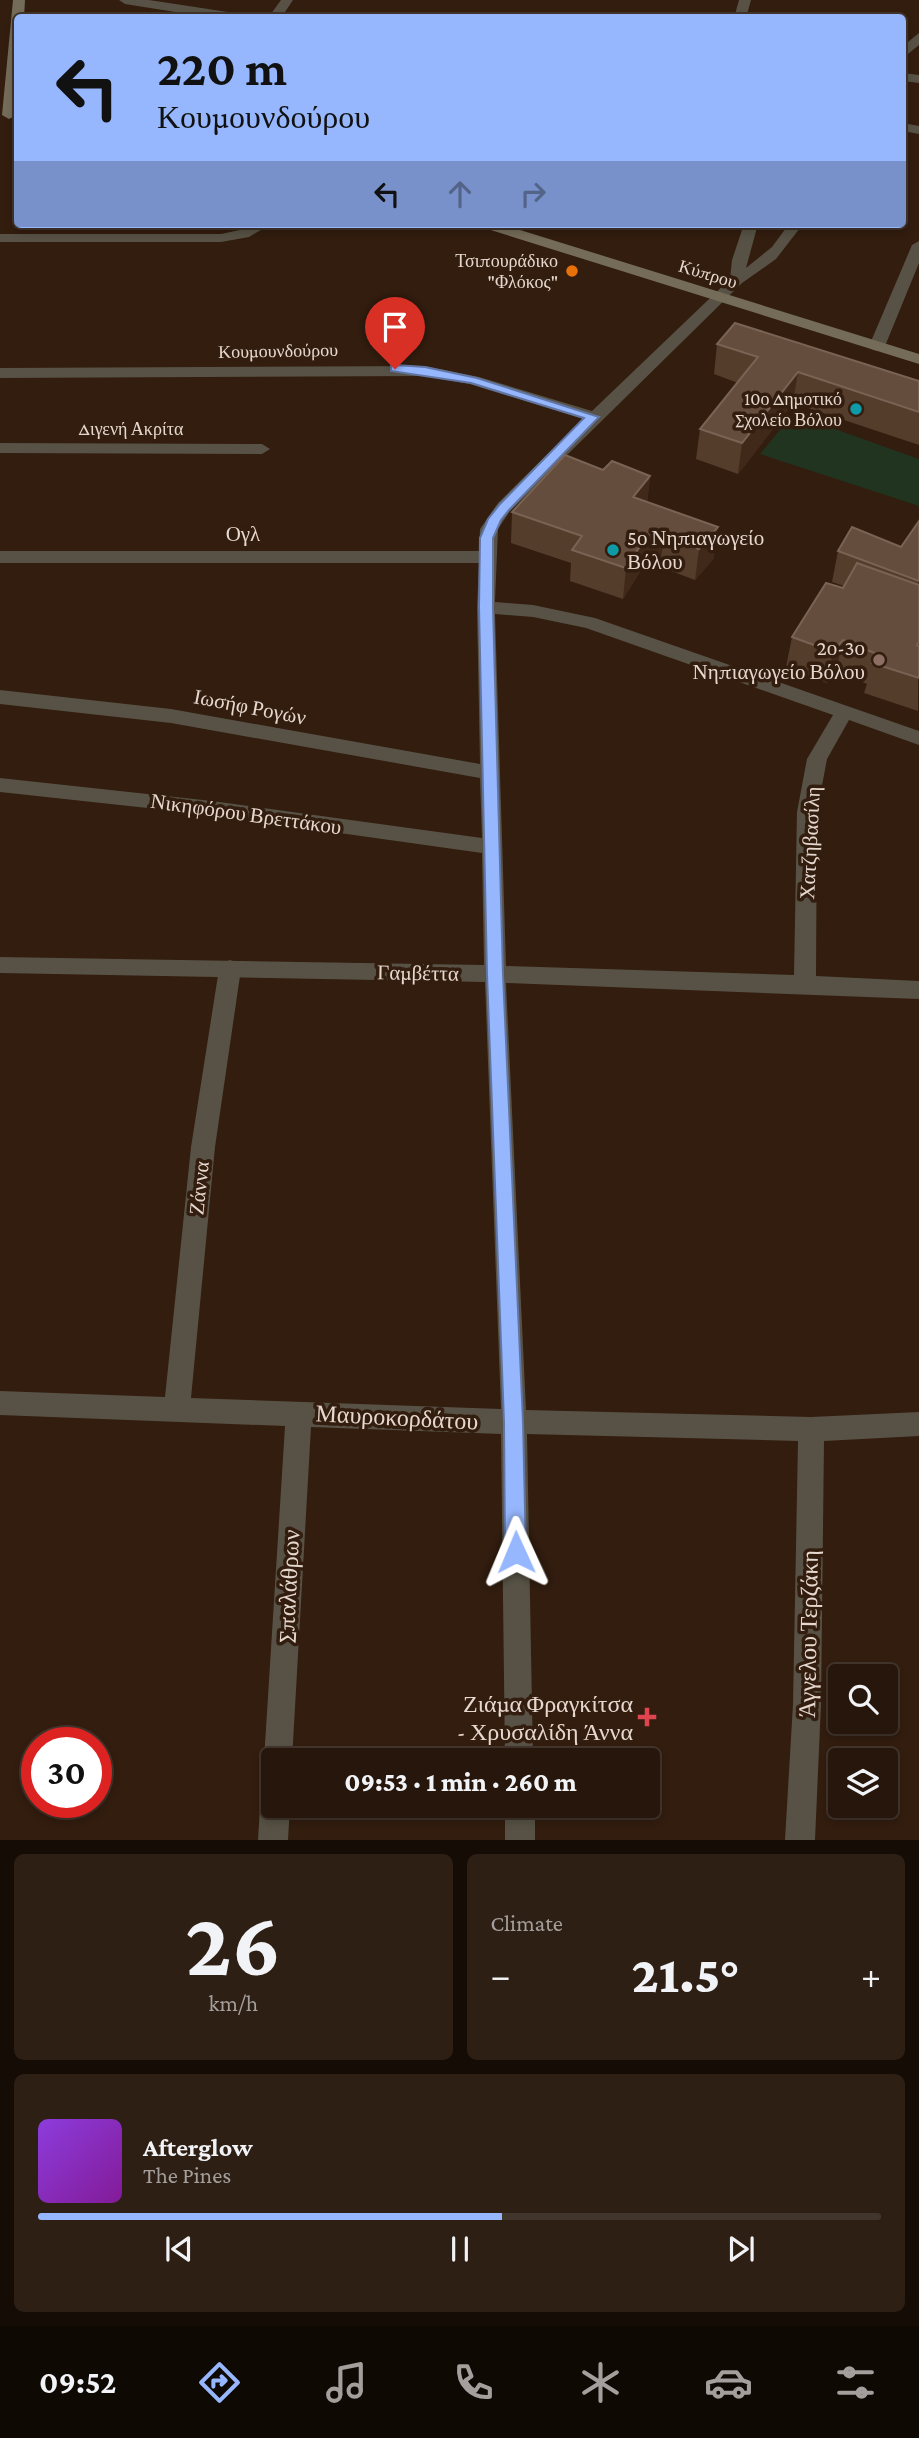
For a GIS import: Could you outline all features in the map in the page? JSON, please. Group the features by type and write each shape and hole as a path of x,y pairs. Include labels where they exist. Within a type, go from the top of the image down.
{"street":[{"path":"125,0 215,14"},
{"path":"906,51 919,37"},
{"path":"9,115 14,58"},
{"path":"0,238 221,238 244,234 256,228"},
{"name":"Κύπρου","path":"499,228 919,359"},
{"path":"737,280 739,260 750,228"},
{"path":"519,1748 514,1422 495,974 486,607 487,538 495,519 593,417 737,280 772,258 784,246 794,228"},
{"path":"877,346 919,245"},
{"name":"Κουμουνδούρου","path":"0,373 425,371 473,380 593,417"},
{"name":"Διγενή Ακρίτα","path":"0,448 262,449"},
{"name":"Ογλ","path":"0,557 486,556"},
{"path":"486,607 533,611 589,622 919,738"},
{"name":"Ιωσήφ Ρογών","path":"0,697 171,716 490,773"},
{"name":"Χατζηβασίλη","path":"806,983 808,801 817,759 845,710"},
{"name":"Νικηφόρου Βρεττάκου","path":"0,785 212,808 492,847"},
{"name":"Γαμβέττα","path":"0,965 495,974 806,983 919,990"},
{"name":"Ζάννα","path":"177,1408 203,1147 230,969"},
{"name":"Μαυροκορδάτου","path":"0,1403 514,1422 811,1429 919,1424"},
{"name":"Σπαλάθρων","path":"279,1748 299,1412"},
{"name":"Άγγελου Τερζάκη","path":"800,1839 807,1704 811,1429"},
{"path":"273,1839 274,1818"},
{"path":"520,1818 520,1839"}],"green space":[{"path":"793,414 919,459 919,506 760,454"}],"building":[{"path":"735,323 919,381 919,412 798,372 742,443 700,429 758,357 717,344"},
{"path":"565,455 603,470 612,461 650,476 633,497 718,527 699,549 664,536 644,540 626,568 572,550 582,536 512,512"},
{"path":"919,521 919,581 838,551 852,527 901,547"},
{"path":"857,563 919,585 919,678 872,663 877,654 843,640 833,652 792,637 826,583 843,588"}],"place":[{"name":"Τσιπουράδικο \"Φλόκος\"","path":"572,271"},
{"name":"10ο Δημοτικό Σχολείο Βόλου","path":"856,409"},
{"name":"5ο Νηπιαγωγείο Βόλου","path":"613,550"},
{"name":"2ο-3ο Νηπιαγωγείο Βόλου","path":"879,660"},
{"name":"Ζιάμα Φραγκίτσα - Χρυσαλίδη Άννα","path":"647,1717"}],"route":[{"path":"395,369 425,371 473,380 593,417 504,507 495,519 487,538 486,607 495,974 514,1422 516,1552"}]}
